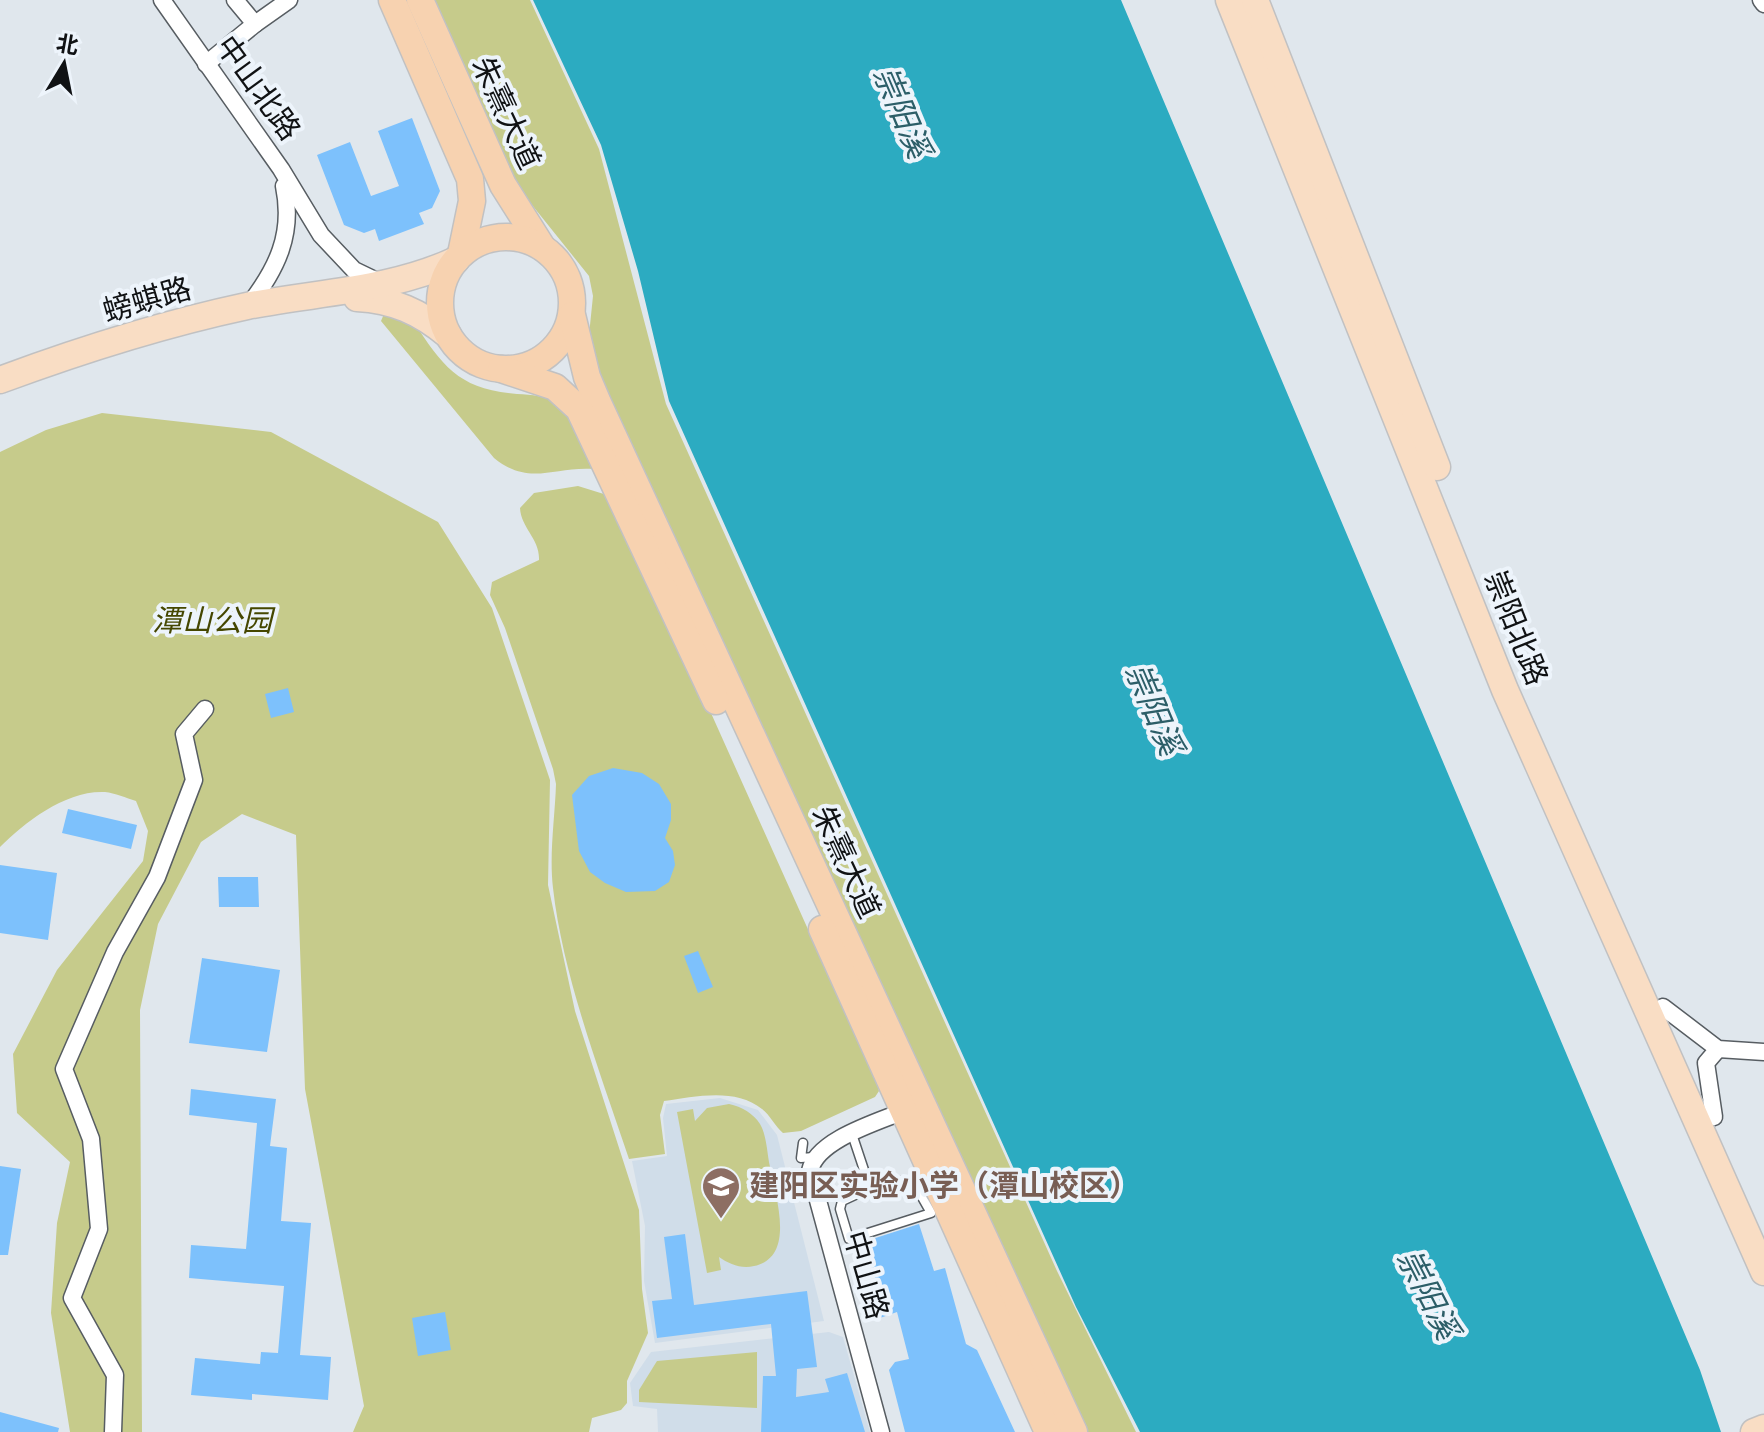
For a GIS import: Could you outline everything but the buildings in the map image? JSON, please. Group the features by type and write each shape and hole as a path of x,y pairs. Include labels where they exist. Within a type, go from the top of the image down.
{"highway":[{"name":"朱熹大道","path":"392,0 470,179 469,227 458,257"},
{"name":"朱熹大道","path":"420,0 503,185 542,247"},
{"path":"500,237 522,239 542,247 567,277 572,296 572,315 560,342 539,361 501,369 470,359 448,335 442,320 440,296 447,273 458,257 479,242 500,237"},
{"name":"朱熹大道","path":"572,315 582,362 598,403 912,1107 1048,1432"},
{"name":"朱熹大道","path":"501,369 555,387 579,409 816,915 1074,1432"}],"main road":[{"name":"崇阳北路","path":"1229,0 1505,690 1764,1272"},
{"name":"崇阳北路","path":"1255,0 1304,118 1519,681 1764,1226"},
{"path":"0,392 169,333 316,297 386,286 408,280 458,257"},
{"path":"316,297 360,298 398,304 426,317 448,335"},
{"name":"螃蜞路","path":"0,380 183,321 248,306 316,297"},
{"path":"1754,1432 1764,1428"}],"street":[{"name":"中山北路","path":"162,0 281,169 338,257 354,270 386,286"},
{"path":"235,0 255,24"},
{"path":"206,64 289,0"},
{"path":"248,306 272,275 287,235 288,207 281,169"},
{"path":"113,1432 115,1375 72,1298 99,1229 91,1139 64,1069 115,952 157,877 194,780 184,734 205,709"},
{"path":"1663,1007 1718,1049 1764,1052"},
{"path":"1714,1117 1706,1063 1718,1049"},
{"name":"中山路","path":"881,1432 811,1184 810,1148 852,1134 912,1107"}],"lane":[{"path":"852,1134 870,1188"},
{"path":"897,1181 914,1183 931,1213 849,1239 840,1209 842,1201 870,1188 897,1181"}],"shaded area":[{"name":"建阳区实验小学（潭山校区）","path":"720,1098 758,1110 777,1135 824,1321 655,1343 644,1281 645,1226 632,1161 667,1156 663,1118 666,1104"},
{"path":"829,1332 843,1337 870,1432 658,1432 657,1409 633,1406 630,1383 651,1352"}],"green space":[{"path":"428,0 530,0 599,149 666,404 1057,1271 1136,1432 1086,1432 602,390 589,335 593,296 589,276 520,190 467,87"},
{"path":"384,314 413,321 434,352 467,381 497,391 544,397 558,405 575,426 594,469 519,472 494,458 381,321"},
{"name":"潭山公园","path":"102,413 271,432 438,522 492,608 550,780 548,885 575,1011 639,1210 642,1289 648,1333 627,1381 627,1403 621,1410 592,1418 589,1432 353,1432 364,1406 305,1089 296,835 242,814 201,842 158,924 140,1010 142,1432 70,1432 51,1313 57,1223 70,1162 17,1113 13,1054 57,970 143,861 148,831 136,801 109,793 90,793 47,809 0,847 0,452 46,430"},
{"path":"578,486 607,495 702,693 876,1081 879,1091 875,1097 801,1131 783,1133 762,1109 740,1098 714,1095 664,1101 660,1115 665,1154 629,1159 584,1025 558,922 552,875 556,784 553,769 505,628 490,595 492,582 539,560 537,546 520,508 534,493"},
{"path":"729,1104 751,1114 762,1129 778,1208 779,1238 775,1251 767,1260 744,1267 719,1257 721,1270 707,1273 677,1112 693,1109 695,1121 707,1108"},
{"path":"757,1352 757,1408 639,1402 639,1390 657,1361"}],"water":[{"name":"崇阳溪","path":"533,0 1121,0 1700,1370 1721,1432 1140,1432 1076,1307 669,401 638,271 601,145"}],"place":[{"name":"建阳区实验小学（潭山校区）","path":"721,1220"}]}
